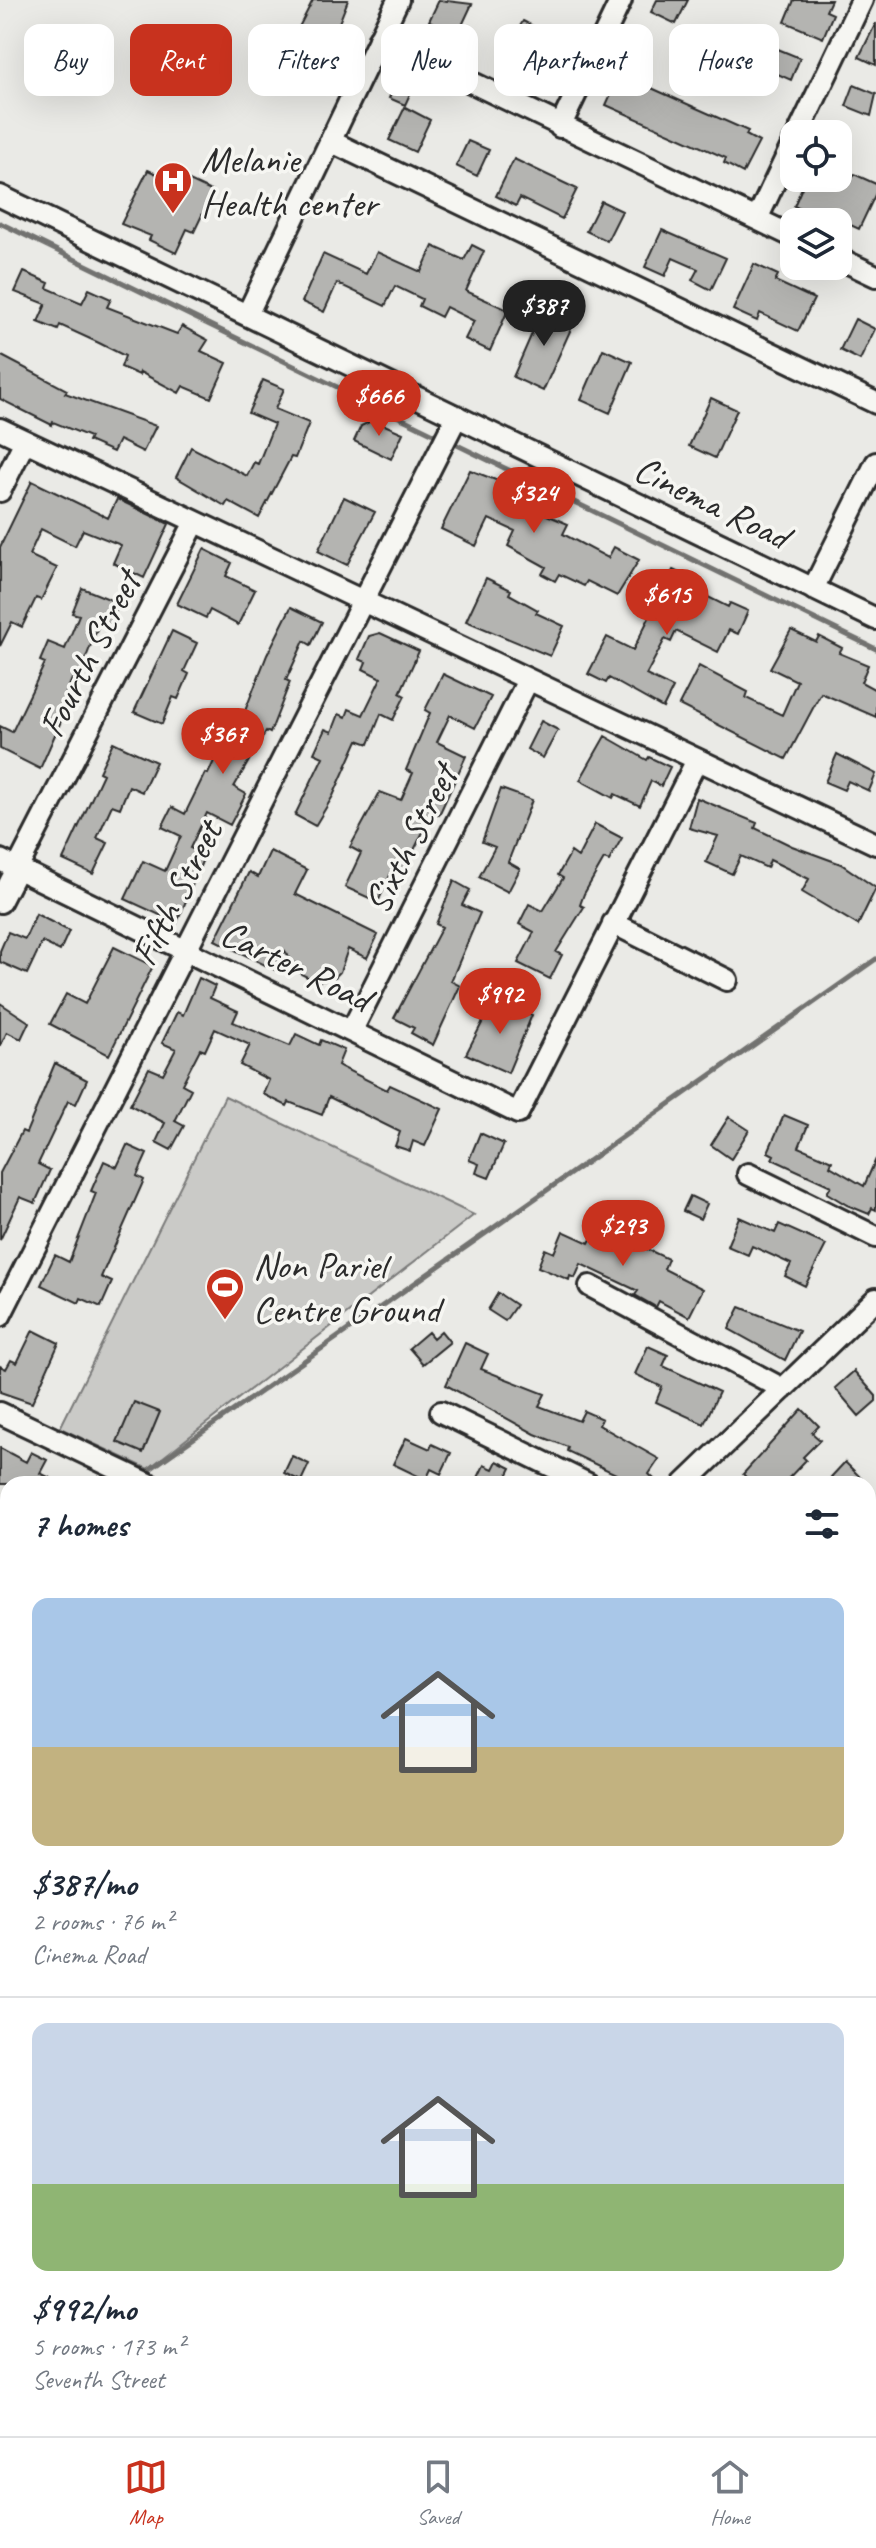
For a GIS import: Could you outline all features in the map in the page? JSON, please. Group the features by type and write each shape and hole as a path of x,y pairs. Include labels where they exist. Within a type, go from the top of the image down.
{"street":[{"path":"248,313 398,0"},
{"path":"560,127 621,0"},
{"path":"805,120 862,0"},
{"path":"379,38 780,230"},
{"path":"330,141 876,403"},
{"path":"757,219 780,171"},
{"name":"Cinema Road","path":"0,196 248,313 876,619"},
{"path":"852,265 876,276"},
{"name":"Fifth Street","path":"0,1316 457,416"},
{"path":"0,429 876,844"},
{"path":"0,491 25,441"},
{"path":"813,589 876,463"},
{"name":"Fourth Street","path":"0,902 8,864 195,522"},
{"name":"Sixth Street","path":"352,1030 528,680"},
{"path":"697,760 613,923 727,980"},
{"name":"Carter Road","path":"8,864 518,1113 613,923"},
{"path":"748,1174 876,1237"},
{"path":"590,1286 783,1389"},
{"path":"692,1476 876,1299"},
{"path":"441,1412 572,1476"},
{"path":"0,1413 132,1476"}],"shaded area":[{"name":"Non Pariel Centre Ground","path":"225,1096 474,1215 148,1469 60,1428"}],"building":[{"path":"313,0 348,0 339,24 301,24"},
{"path":"439,0 472,4 463,24 429,21"},
{"path":"657,0 688,0 676,24 651,12"},
{"path":"794,0 831,0 826,11 833,14 823,38 785,22"},
{"path":"876,23 876,65 859,57"},
{"path":"779,49 800,58 791,80 779,75"},
{"path":"854,85 876,94 871,116 846,106"},
{"path":"653,89 748,131 746,135 759,142 743,173 724,163 726,158 606,105 610,96 653,96"},
{"path":"390,96 409,96 405,105"},
{"path":"405,107 430,120 415,152 389,140"},
{"path":"468,141 489,150 477,176 456,166"},
{"path":"514,159 577,189 562,219 520,198 516,206 496,196"},
{"path":"148,170 176,183 179,176 213,192 194,232 187,229 176,253 149,240 151,236 121,224"},
{"path":"854,174 876,184 876,193 859,229 852,226 852,208 794,206 800,192 852,192"},
{"path":"601,201 622,211 607,241 586,231"},
{"path":"662,230 726,258 711,290 692,280 698,269 673,258 665,276 645,267"},
{"path":"472,245 484,251 466,291 508,310 490,351 465,339 474,321 446,307 441,317 419,306 422,299 395,286 385,306 337,283 324,312 302,302 323,254 366,274 377,252 421,272 433,246 464,260"},
{"path":"754,264 778,275 775,281 814,299 798,331 760,313 757,321 733,310"},
{"path":"24,272 49,283 47,288 82,303 89,289 111,299 107,307 177,334 182,326 208,340 201,351 227,363 211,398 183,386 179,393 140,372 139,375 121,367 125,356 60,325 58,330 38,322 46,304 15,292"},
{"path":"544,306 575,320 543,391 513,377"},
{"path":"855,319 875,329 860,360 840,350"},
{"path":"603,349 632,362 610,413 581,400"},
{"path":"0,355 67,390 65,393 156,426 143,452 119,440 113,452 88,441 90,437 53,422 52,425 0,399"},
{"path":"263,380 284,389 275,409 309,423 295,458 291,457 259,518 228,501 225,506 176,477 191,447 247,476 254,462 258,464 274,424 248,413"},
{"path":"711,398 737,410 715,458 689,446"},
{"path":"373,420 403,433 391,459 354,441 361,426"},
{"path":"470,470 519,489 514,501 568,524 563,534 608,558 614,547 639,560 617,596 587,581 584,586 559,574 555,581 542,574 546,567 508,546 515,531 489,519 476,546 441,529"},
{"path":"32,481 108,518 117,499 169,524 144,578 113,563 121,545 83,530 75,546 41,529 29,555 57,568 41,600 36,598 22,627 12,622 0,646 0,547"},
{"path":"344,497 375,512 347,565 318,551"},
{"path":"204,549 232,563 226,576 255,590 238,625 210,610 206,618 177,604"},
{"path":"673,570 700,583 696,591 728,607 730,603 748,611 738,634 729,630 718,652 676,631 671,642 665,639 646,675 673,688 663,708 609,678 606,683 588,674 607,637 633,650"},
{"path":"486,578 511,590 509,594 538,610 536,613 564,626 550,656 466,621"},
{"path":"82,588 119,603 109,628 99,624 77,681 72,679 59,710 65,712 40,769 0,749 0,726 12,732 45,663 40,661 48,642 65,649 79,615 72,613"},
{"path":"291,607 322,622 311,645 304,641 286,680 290,682 270,733 266,731 234,787 246,794 230,825 207,813 190,848 205,854 177,923 125,899 143,861 165,871 181,836 162,827 172,807 185,814 220,748 224,750 238,720 241,721 267,655"},
{"path":"791,630 816,642 819,636 842,648 839,653 868,665 861,682 876,690 876,717 821,693 786,759 679,705 699,666 748,692 746,698 782,715 797,681 770,668"},
{"path":"172,631 197,643 184,671 189,674 178,699 173,697 162,724 134,712"},
{"path":"380,633 419,651 400,693 405,696 393,720 381,714 369,744 358,740 333,796 315,826 295,815 323,757 314,753 325,729 332,732 339,714 346,717 349,709 363,715 381,678 363,669 366,662 359,659 369,636"},
{"path":"443,674 491,697 475,728 450,715 437,742 466,756 439,815 434,813 430,818 402,874 393,869 378,902 345,887 361,853 350,847 380,792 401,800 413,773 406,770 430,713 425,710"},
{"path":"541,721 558,730 543,758 527,749"},
{"path":"605,736 647,760 649,757 670,767 661,786 651,781 640,806 615,794 613,798 580,780"},
{"path":"113,742 156,762 142,792 129,786 120,808 112,805 97,838 108,843 93,874 63,860 103,774 99,772"},
{"path":"837,754 876,774 869,791 848,781 844,790 825,782"},
{"path":"501,789 532,800 508,862 520,869 508,892 479,877 495,847 482,842"},
{"path":"697,798 757,823 755,828 792,846 841,864 876,888 858,925 802,892 809,879 770,860 767,868 741,856 732,874 706,862 718,836 689,828"},
{"path":"595,824 622,838 609,861 604,859 584,894 580,905 584,907 556,952 562,955 550,979 518,963 534,932 519,924 529,904 543,911 563,878 558,875 571,852 578,857"},
{"path":"270,851 307,870 295,894 378,935 367,958 348,949 340,972 334,978 317,982 301,974 285,951 275,970 215,940 249,872 258,877"},
{"path":"454,881 470,890 462,905 480,913 451,981 460,986 433,1045 411,1033 414,1028 394,1018 442,927 436,924"},
{"path":"36,914 69,931 60,951 42,942 27,974 0,962 0,951 8,932 25,939"},
{"path":"114,947 153,966 109,1055 50,1024 66,994 85,1004"},
{"path":"199,978 215,986 210,998 238,1011 233,1022 290,1046 296,1034 319,1045 321,1040 344,1050 338,1065 341,1067 387,1090 390,1085 442,1109 425,1146 413,1141 410,1151 395,1146 400,1132 329,1097 322,1115 289,1102 287,1106 263,1094 269,1080 240,1065 250,1045 215,1029 205,1051 200,1049 182,1084 191,1089 175,1121 184,1126 171,1150 156,1142 165,1123 130,1105 149,1068 163,1074 176,1049 162,1043 177,1012 183,1015"},
{"path":"495,998 532,1015 508,1073 466,1054"},
{"path":"0,1003 29,1022 21,1039 7,1032 0,1047"},
{"path":"55,1063 87,1080 76,1104 68,1101 38,1164 50,1170 35,1203 20,1197 0,1240 0,1173 22,1131 26,1133"},
{"path":"784,1115 808,1125 799,1147 832,1161 830,1166 864,1186 876,1159 876,1210 872,1208 869,1214 847,1205 827,1193 831,1186 772,1159 774,1155 768,1152"},
{"path":"729,1117 749,1130 731,1159 711,1145"},
{"path":"480,1133 504,1144 489,1178 476,1173 479,1164 469,1160"},
{"path":"127,1145 147,1154 137,1176 144,1180 101,1277 112,1282 101,1307 81,1298 79,1303 41,1285 55,1255 69,1262 96,1193 91,1191 104,1161 117,1167"},
{"path":"690,1196 707,1204 700,1219 683,1211"},
{"path":"739,1217 775,1233 779,1224 826,1245 805,1286 785,1276 791,1264 752,1246 748,1255 727,1246"},
{"path":"598,1226 668,1259 664,1269 703,1289 689,1317 659,1301 656,1307 635,1295 638,1291 581,1264 575,1278 570,1276 569,1280 538,1267 545,1249 554,1253 563,1231 589,1243"},
{"path":"498,1293 516,1305 505,1321 488,1310"},
{"path":"740,1307 799,1331 785,1360 729,1329"},
{"path":"33,1330 59,1343 32,1403 0,1392 0,1366 6,1369 11,1360 17,1363"},
{"path":"441,1331 450,1342 423,1364 409,1348 428,1332 433,1338"},
{"path":"465,1343 488,1354 481,1369 545,1394 539,1406 579,1421 584,1411 602,1419 599,1425 659,1459 649,1474 651,1476 620,1476 567,1451 568,1447 535,1434 446,1385"},
{"path":"648,1346 668,1355 663,1366 719,1392 704,1424 656,1402 662,1387 635,1374"},
{"path":"854,1371 876,1396 876,1401 859,1416 835,1388"},
{"path":"134,1402 160,1412 143,1453 117,1442"},
{"path":"802,1409 819,1426 812,1433 820,1440 803,1457 806,1460 791,1476 743,1474"},
{"path":"406,1438 430,1449 432,1444 451,1453 441,1474 431,1469 428,1476 418,1476 393,1464"},
{"path":"0,1448 26,1462 31,1452 47,1460 40,1473 46,1476 0,1476"},
{"path":"292,1456 309,1464 303,1476 284,1473"},
{"path":"497,1461 511,1468 507,1476 479,1476 484,1465 493,1469"},
{"path":"845,1462 859,1476 832,1476"}],"waterway":[{"path":"0,223 442,438"},
{"path":"451,442 876,649"},
{"path":"143,1474 876,959"}],"place":[{"name":"Melanie Health center","path":"173,215"},
{"name":"Non Pariel Centre Ground","path":"225,1321"}]}
